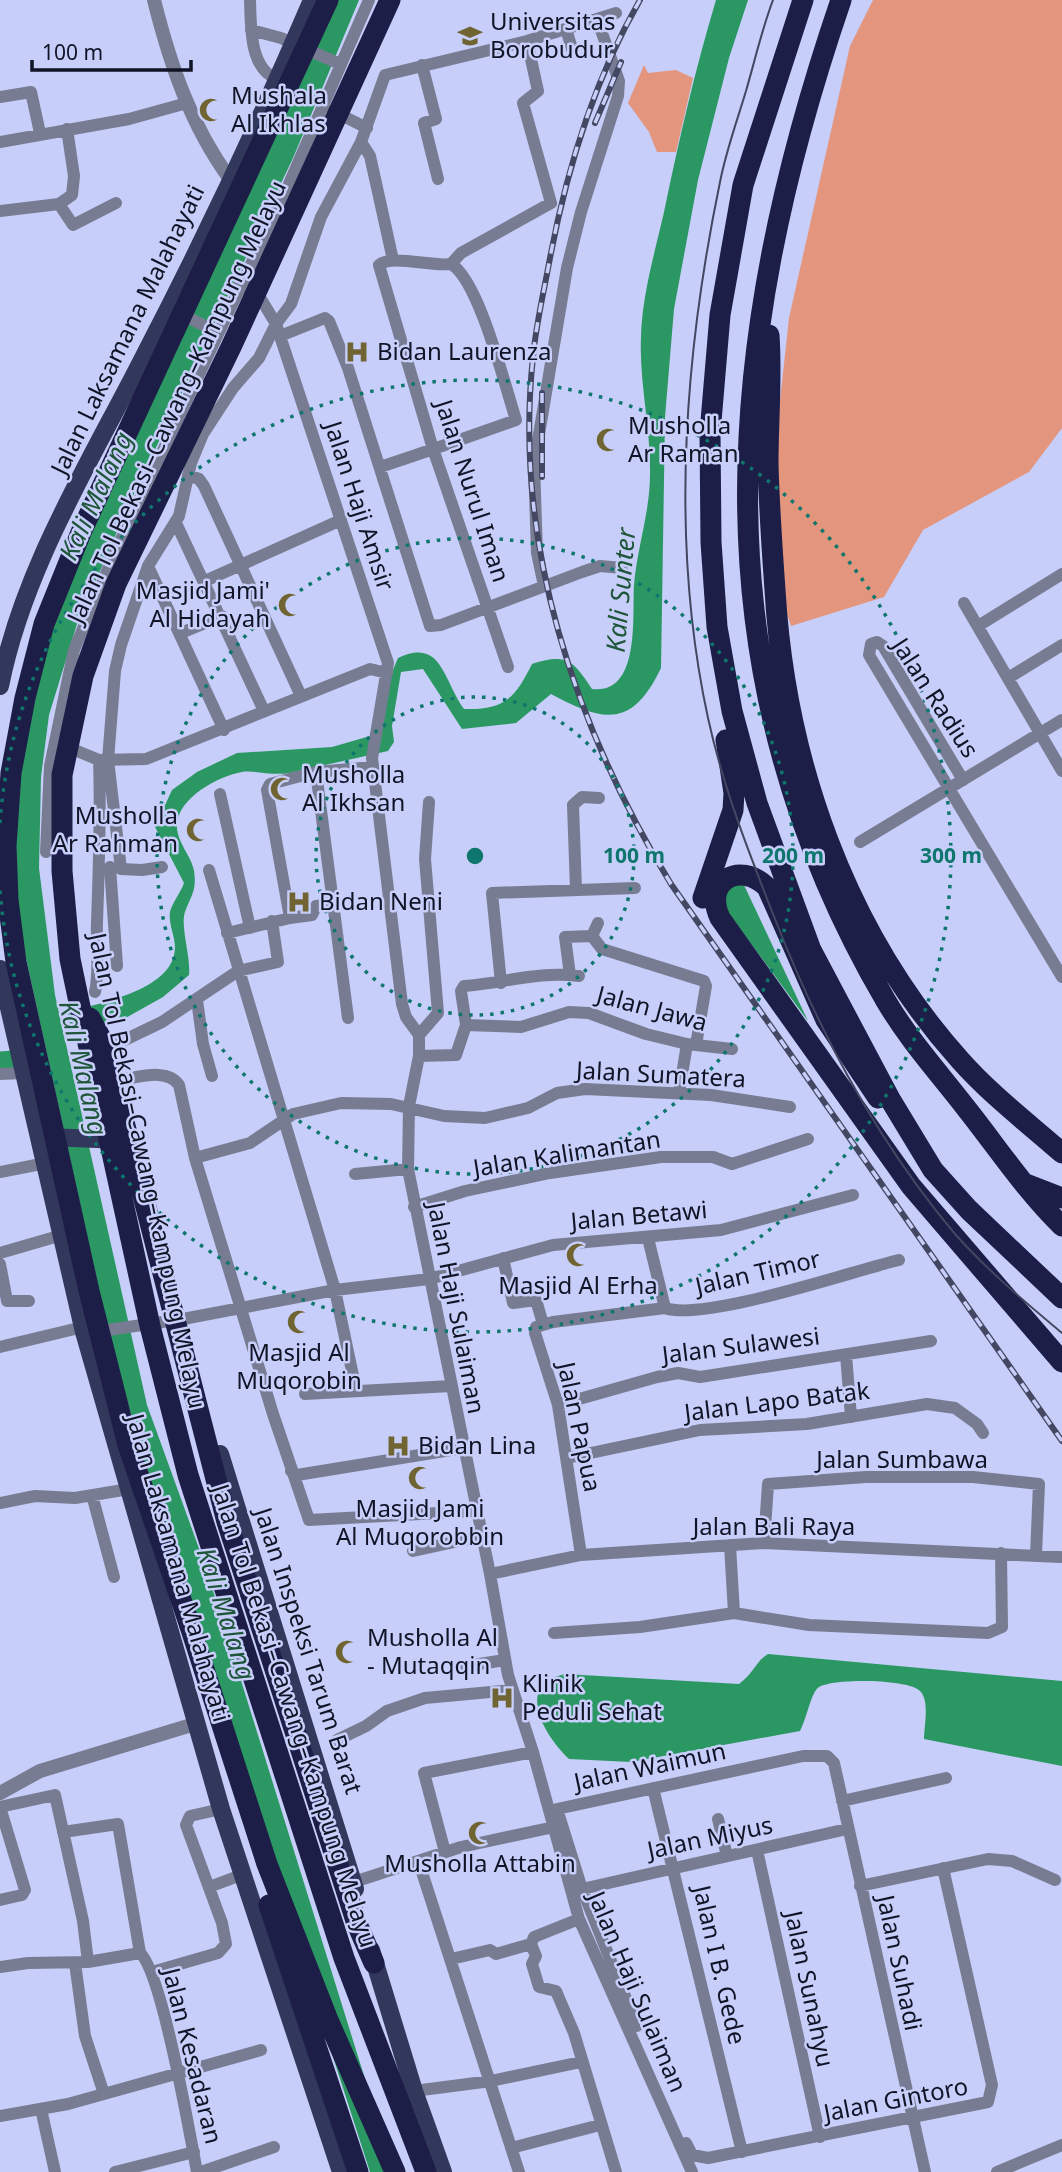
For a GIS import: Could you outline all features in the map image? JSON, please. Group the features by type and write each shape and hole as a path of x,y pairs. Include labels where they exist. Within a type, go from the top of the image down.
{"highway":[{"name":"Jalan Tol Bekasi–Cawang–Kampung Melayu","path":"328,0 78,541 44,624 25,698 11,773 6,846 8,900 16,962 89,1291 128,1446 267,1864 328,2020 395,2172"},
{"name":"Jalan Tol Bekasi–Cawang–Kampung Melayu","path":"390,0 231,347 116,584 83,676 62,775 62,871 70,959 87,997 150,1326 188,1475 344,1958 426,2172"},
{"path":"803,0 743,186 720,315 710,433 711,542 717,626 718,705 734,793 725,837 704,890 704,912 902,1193 1062,1380"},
{"path":"841,0 804,113 765,302 749,410 748,561 769,712 788,785 813,856 887,1003 932,1068 1040,1205 1062,1226"},
{"path":"765,302 769,339 768,465 775,593 786,697 813,797 837,862 866,923 933,1027 978,1079 1062,1153"},
{"path":"717,626 732,711 757,803 811,950 890,1099 929,1163"},
{"path":"1062,1298 969,1210 929,1163 844,1051 827,1020 767,887 757,877 744,873 720,884 715,895 715,907 720,918 911,1186 1062,1362"},
{"path":"87,997 104,1044 228,1522 357,1924 374,1963"},
{"path":"1026,1184 1062,1198"},
{"path":"190,1626 219,1756 358,2172"}],"main road":[{"name":"Jalan Laksamana Malahayati","path":"0,686 9,649 37,568 173,310 277,79 298,46 312,0"},
{"name":"Jalan Laksamana Malahayati","path":"0,969 83,1330 221,1809 341,2172"},
{"path":"22,1068 33,1079 50,1137 63,1209 61,1230"},
{"path":"50,1137 131,1142"},
{"name":"Jalan Inspeksi Tarum Barat","path":"131,1142 226,1476 354,1882 374,1963 414,2091 443,2172"}],"street":[{"path":"155,0 187,103 204,141 230,179"},
{"path":"250,0 251,30 260,65 277,79"},
{"path":"46,852 50,766 74,650 115,551 214,331 240,284 323,105 337,63 369,0"},
{"path":"117,966 103,760 115,671 148,566 176,523 188,475 203,434 233,388 259,358 278,330 291,304 321,217 367,128 383,78 389,73 527,41 616,13"},
{"path":"544,586 537,553 534,464 567,268 581,212 618,96 619,81 597,19"},
{"path":"566,29 573,52"},
{"path":"251,30 337,63"},
{"path":"361,142 370,156 393,260 435,266 451,264 461,253 551,203 523,103 538,91 527,41"},
{"path":"422,65 436,119 424,123 438,179"},
{"path":"0,97 31,92 40,133"},
{"path":"0,142 129,119 187,103"},
{"path":"323,105 367,128"},
{"path":"0,211 59,204 72,195 74,187 67,129"},
{"path":"59,204 73,225 116,202"},
{"name":"Jalan Nurul Iman","path":"393,260 379,265 433,449 508,667"},
{"path":"380,467 516,420 482,315 467,278 451,264"},
{"name":"Jalan Haji Amsir","path":"240,284 258,294 278,330 388,663 373,762"},
{"path":"173,310 214,331"},
{"path":"278,330 325,318 329,321 380,467 430,626 600,566 622,568"},
{"path":"178,415 203,434"},
{"path":"188,475 201,482 242,564 301,696"},
{"path":"205,581 341,520"},
{"path":"176,523 222,616 264,711"},
{"path":"115,551 148,566 225,730"},
{"path":"978,626 1062,574"},
{"path":"964,603 1062,771"},
{"path":"181,633 222,616"},
{"name":"Jalan Radius","path":"963,780 883,646 872,643 868,647 869,655 1062,977"},
{"path":"1008,678 1062,645"},
{"path":"54,741 103,760 146,759 225,730 264,711 370,669 387,673"},
{"path":"908,717 921,710"},
{"path":"860,842 1062,720"},
{"path":"87,997 100,965 97,924 111,866 103,760"},
{"path":"290,918 267,790 275,782 373,762"},
{"name":"Jalan Haji Sulaiman","path":"373,762 402,1004 405,1017 419,1035 419,1056 409,1106 408,1169 505,1660 579,1919 692,2172"},
{"path":"316,772 348,1018"},
{"path":"220,794 250,928"},
{"path":"576,889 573,805 582,797 599,798"},
{"path":"419,1035 438,1013 425,859 429,802"},
{"path":"111,866 142,870 162,867"},
{"path":"209,870 335,1290 356,1390"},
{"path":"501,983 491,894 635,888"},
{"path":"228,933 272,921 312,915 316,906 334,904"},
{"path":"131,1142 110,1047 162,1022 238,971 278,962 272,921"},
{"path":"592,936 598,923"},
{"path":"419,1056 456,1055 466,1024 462,1013 463,987 501,983 526,974 575,976 565,937 592,936"},
{"path":"592,936 602,949 704,981 706,986 679,1093"},
{"path":"197,1000 203,1044 212,1076"},
{"name":"Jalan Jawa","path":"466,1024 522,1027 569,1012 589,1013 646,1034 691,1045 732,1049"},
{"path":"0,1074 22,1068"},
{"path":"118,1080 165,1074 174,1078 179,1086 195,1158 291,1471 309,1520 476,1511"},
{"name":"Jalan Sumatera","path":"195,1158 250,1143 303,1111 341,1103 409,1106 444,1116 485,1118 528,1108 565,1090 679,1093 790,1107"},
{"name":"Jalan Kalimantan","path":"414,1207 465,1191 550,1172 661,1157 713,1157 732,1164 808,1139"},
{"path":"0,1172 46,1163"},
{"path":"355,1174 408,1169"},
{"name":"Jalan Betawi","path":"0,1347 83,1330 103,1331 183,1319 335,1290 429,1279 553,1245 721,1230 853,1195"},
{"path":"0,1253 61,1230"},
{"path":"648,1238 665,1308"},
{"path":"503,1258 513,1303 536,1300 543,1324"},
{"name":"Jalan Timor","path":"543,1324 665,1308 680,1312 701,1310 770,1295 899,1260"},
{"path":"0,1264 7,1301 29,1301"},
{"name":"Jalan Papua","path":"543,1324 536,1327 535,1333 558,1405 581,1555"},
{"name":"Jalan Sulawesi","path":"558,1405 678,1373 700,1377 931,1341"},
{"path":"846,1355 851,1417"},
{"path":"305,1394 451,1386"},
{"name":"Jalan Lapo Batak","path":"567,1458 700,1430 784,1426 940,1404 955,1408 978,1424 983,1433"},
{"path":"291,1471 297,1475 463,1448"},
{"name":"Jalan Sumbawa","path":"764,1544 766,1487 777,1482 866,1477 973,1478 1039,1485 1036,1555"},
{"path":"0,1503 35,1496 75,1498 129,1489"},
{"path":"92,1495 114,1577"},
{"path":"413,1551 482,1536"},
{"name":"Jalan Bali Raya","path":"490,1574 581,1555 730,1545 764,1544 1060,1557"},
{"path":"730,1545 734,1614"},
{"path":"554,1633 640,1627 734,1614 808,1625 988,1633 1002,1627 1001,1553"},
{"path":"466,1666 505,1660"},
{"path":"337,1740 366,1726 387,1711 425,1698 512,1690"},
{"path":"0,1793 40,1771 198,1723"},
{"path":"444,1852 424,1773 533,1752"},
{"name":"Jalan Waimun","path":"701,2157 692,2155 688,2149 582,1889 557,1809 820,1754 834,1763"},
{"name":"Jalan Suhadi","path":"834,1763 925,2172"},
{"path":"842,1801 946,1778"},
{"name":"Jalan I B. Gede","path":"653,1788 675,1867 742,2152"},
{"path":"0,1900 24,1893 0,1807 55,1796 83,1921 81,1962 85,2036 104,2094"},
{"path":"152,1972 218,1953 226,1944 209,1887 193,1849 187,1820 197,1814 221,1809"},
{"path":"718,1819 727,1856"},
{"path":"0,1967 27,1963 81,1962 140,1953 119,1825 63,1832"},
{"path":"354,1882 419,1863 444,1852 554,1827"},
{"name":"Jalan Miyus","path":"582,1889 847,1829"},
{"name":"Jalan Sunahyu","path":"757,1850 820,2137"},
{"path":"860,1886 1000,1859 1036,1870 1055,1880"},
{"path":"419,1863 519,2172"},
{"name":"Jalan Gintoro","path":"701,2157 742,2152 983,2104 992,2093 943,1868"},
{"path":"209,1887 244,1874"},
{"path":"579,1919 534,1937 531,1944 536,1956 532,1964 539,1987 556,1991 574,2033 616,2172"},
{"path":"451,1958 490,1950 496,1954 531,1944"},
{"name":"Jalan Kesadaran","path":"140,1953 152,1972 179,2076 199,2172"},
{"path":"0,2116 179,2076 261,2050"},
{"path":"414,2091 491,2081 582,2062"},
{"path":"40,2109 55,2172"},
{"path":"511,2148 600,2125"},
{"path":"997,2172 1022,2167 1062,2146"},
{"path":"199,2172 241,2166 274,2147"},
{"path":"115,2172 194,2151"}],"shaded area":[{"path":"332,0 359,0 293,158 126,511 77,624 49,715 41,777 39,868 55,995 147,1405 205,1565 394,2172 370,2172 163,1528 109,1336 23,945 13,860 21,737 52,616"},
{"path":"716,0 748,0 729,58 698,180 674,309 665,417 661,668 650,688 639,702 615,714 586,710 551,694 516,723 462,729 423,669 401,672 392,726 394,742 388,751 289,773 242,772 211,784 191,798 179,816 177,827 179,838 193,866 195,878 184,918 189,975 163,997 122,1020 72,1032 67,1012 96,1005 145,987 168,967 174,955 170,912 184,883 155,827 172,790 197,772 237,753 332,747 377,734 387,684 398,658 413,653 424,653 433,657 464,709 490,707 507,700 520,686 532,664 553,659 561,659 574,665 592,689 608,687 619,680 631,650 634,585 649,489 649,440 641,354 644,305 688,105"},
{"path":"873,0 1062,0 1062,428 1029,472 923,530 884,597 791,626 764,547 789,318 850,46"},
{"path":"644,65 648,73 676,70 693,78 676,152 657,152 649,132 628,103"},
{"path":"743,883 808,1021 721,903 724,887"},
{"path":"768,1654 1062,1681 1062,1766 924,1739 926,1707 923,1695 913,1687 887,1682 840,1682 819,1687 800,1731 631,1762 569,1759 551,1737 538,1712 537,1699 541,1689 550,1680 565,1674 739,1684"}],"waterway":[{"path":"0,1061 37,1058"}],"tram line":[{"path":"773,0 722,170 708,248 690,382 686,450 689,585 696,652 708,718 729,795 775,919 830,1044 852,1084 900,1161 955,1234 1020,1298 1062,1333"}],"railway":[{"path":"640,0 609,61 584,125 557,224 534,345 529,427 533,496 543,565 558,632 580,698 606,762 671,884 1062,1441"},
{"path":"595,123 621,62"},
{"path":"542,393 542,477"}],"place":[{"name":"Universitas Borobudur","path":"470,36"},
{"name":"Mushala Al Ikhlas","path":"211,110"},
{"name":"Bidan Laurenza","path":"357,352"},
{"name":"Musholla Ar Raman","path":"608,440"},
{"name":"Masjid Jami' Al Hidayah","path":"290,605"},
{"name":"Musholla Al Ikhsan","path":"282,789"},
{"name":"Musholla Ar Rahman","path":"198,830"},
{"name":"Bidan Neni","path":"299,902"},
{"name":"Masjid Al Erha","path":"578,1255"},
{"name":"Masjid Al Muqorobin","path":"299,1322"},
{"name":"Bidan Lina","path":"398,1446"},
{"name":"Masjid Jami Al Muqorobbin","path":"420,1478"},
{"name":"Musholla Al - Mutaqqin","path":"347,1652"},
{"name":"Klinik Peduli Sehat","path":"502,1698"},
{"name":"Musholla Attabin","path":"480,1833"}],"water label":[{"name":"Kali Malang","path":"96,496"},
{"name":"Kali Sunter","path":"621,590"},
{"name":"Kali Malang","path":"83,1068"},
{"name":"Kali Malang","path":"226,1614"}]}
